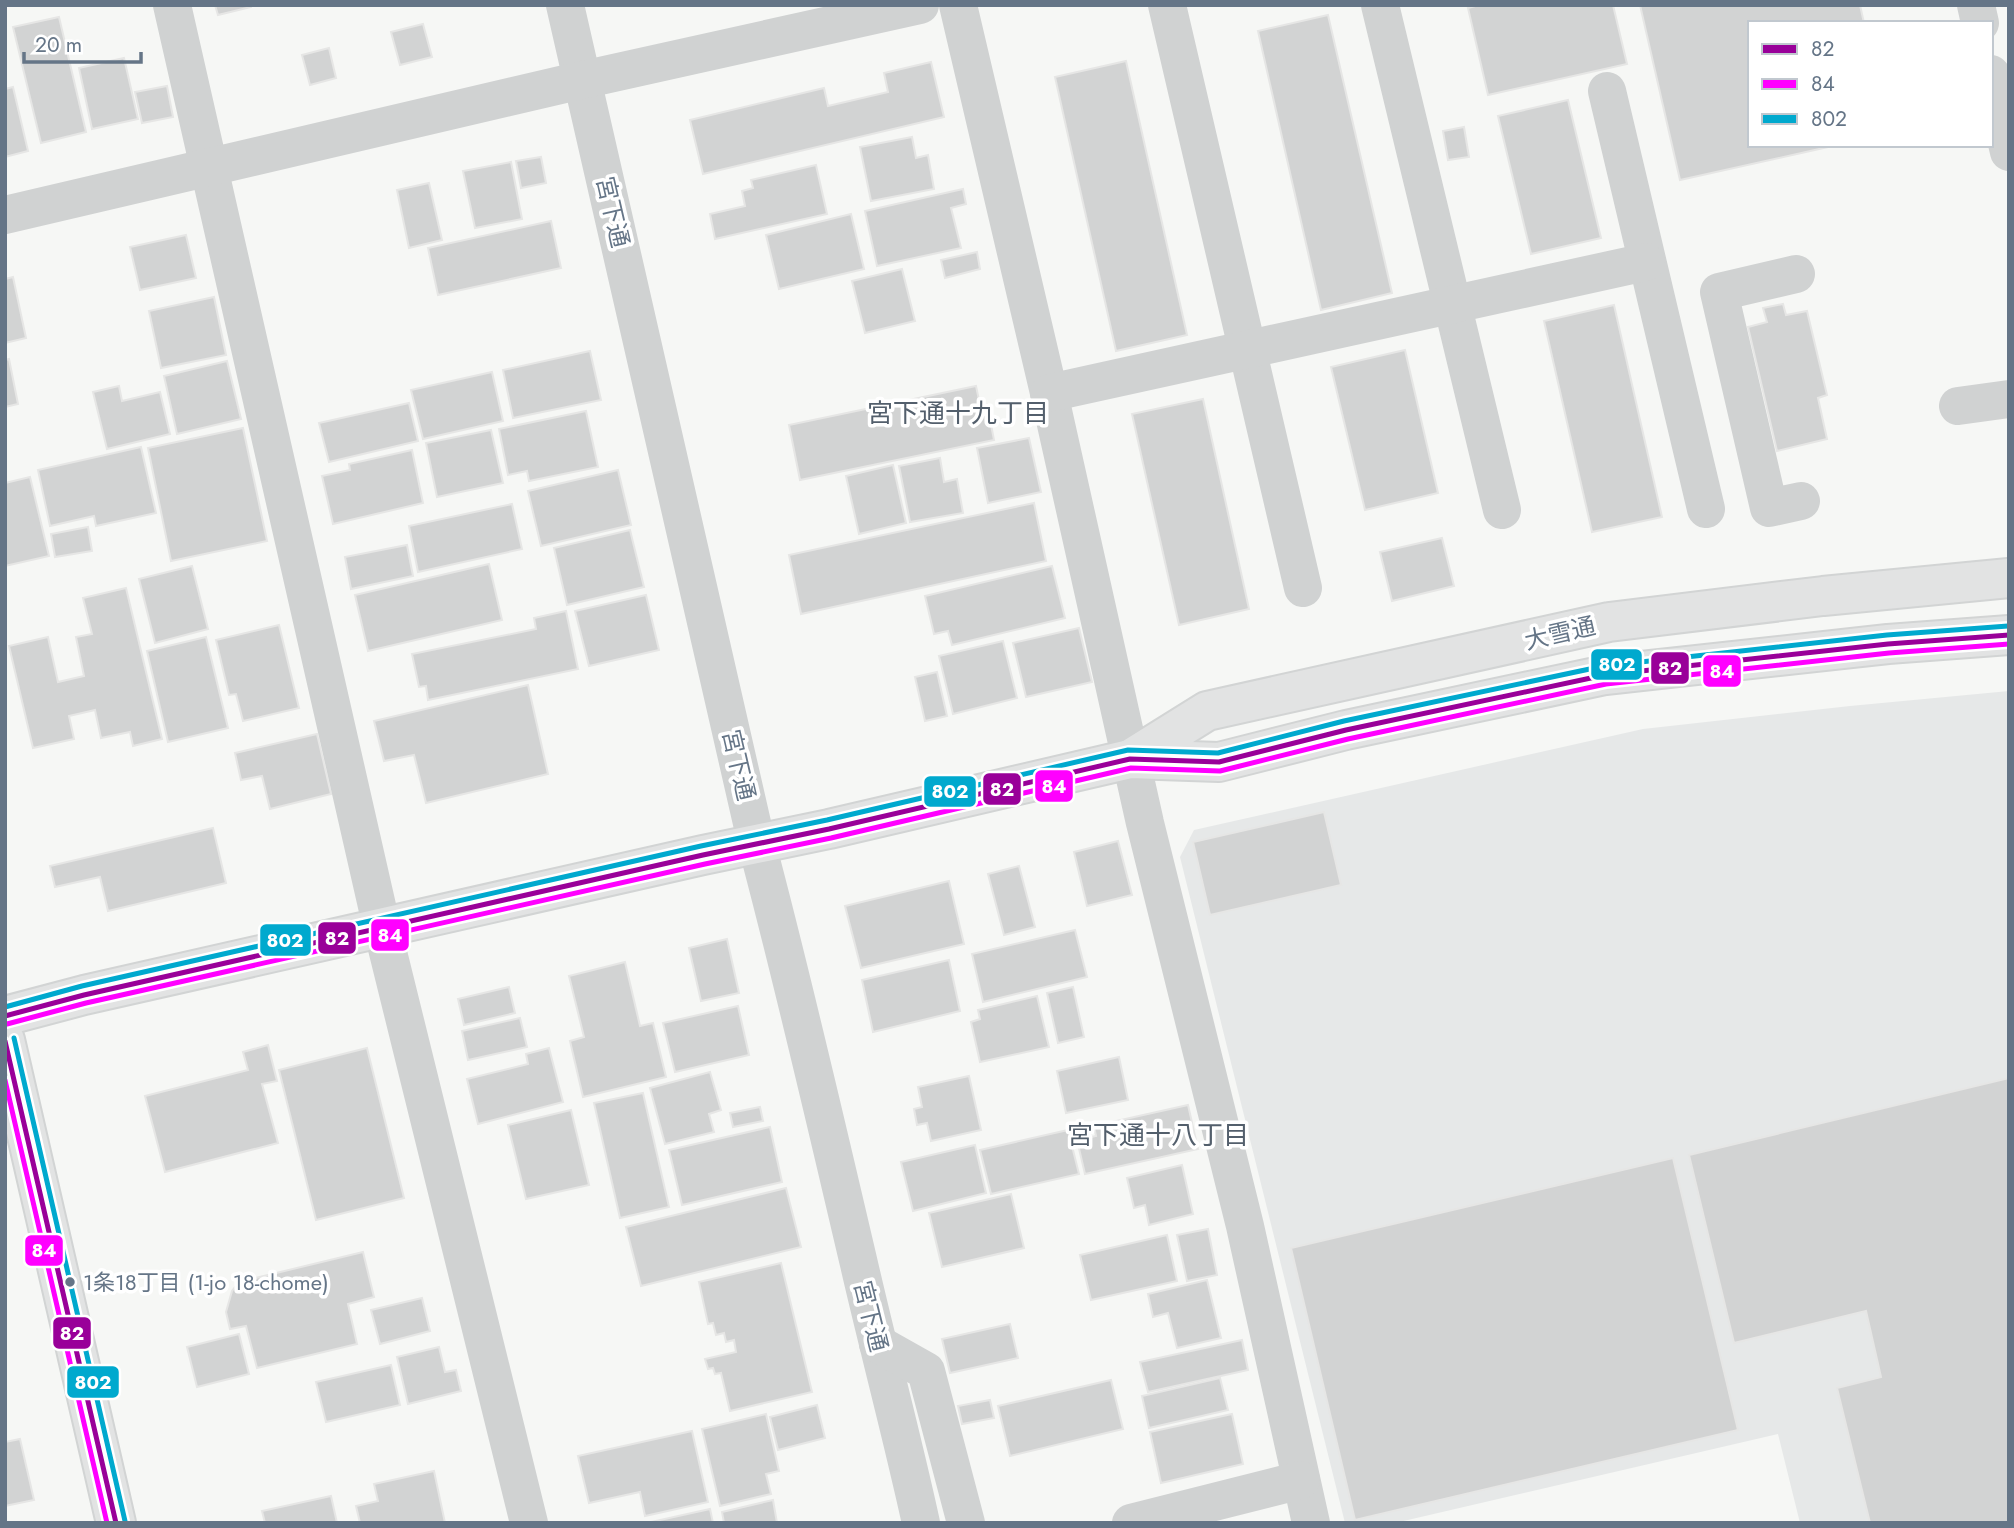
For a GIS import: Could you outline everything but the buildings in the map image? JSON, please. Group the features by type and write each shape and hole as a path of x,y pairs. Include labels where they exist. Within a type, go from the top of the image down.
{"main road":[{"name":"大雪通","path":"1130,759 1207,711 1609,622 1823,596 2009,578"},
{"name":"大雪通","path":"5,1016 83,995 1130,759 1219,762 1346,730 1605,675 1888,644 2009,635"},
{"path":"5,1040 116,1523"}],"street":[{"path":"172,5 382,928 529,1523"},
{"name":"宮下通","path":"565,5 757,845 902,1433 921,1523"},
{"path":"5,215 582,80 920,5"},
{"path":"958,5 1049,393 1130,759 1245,1226 1311,1523"},
{"path":"1167,5 1303,588"},
{"path":"1380,5 1502,510"},
{"path":"1993,83 2009,152"},
{"path":"1606,91 1706,509"},
{"path":"1049,393 1646,262"},
{"path":"1796,274 1719,292 1769,508 1801,501"},
{"path":"1958,406 2009,399"},
{"path":"878,1344 926,1371 966,1523"},
{"path":"1131,1523 1300,1480"}],"shaded area":[{"path":"2009,691 2009,1523 1800,1523 1778,1434 1395,1523 1345,1523 1180,857 1194,830 1643,729"}],"transit line":[{"name":"802","path":"5,1007 82,986 1128,750 1218,753 1344,721 1604,666 1887,635 2008,626"},
{"name":"82","path":"5,1016 84,995 1130,759 1219,762 1346,730 1605,675 1888,644 2009,635"},
{"name":"84","path":"7,1024 86,1003 831,838 1131,768 1220,771 1348,739 1606,684 1889,653 2009,644"},
{"name":"802","path":"14,1038 125,1521"},
{"name":"82","path":"5,1041 116,1523"},
{"name":"84","path":"5,1080 107,1523"}],"place":[{"name":"1条18丁目 (1-jo 18-chome)","path":"70,1282"}],"district":[{"name":"宮下通十九丁目","path":"958,413"},
{"name":"宮下通十八丁目","path":"1158,1135"}]}
